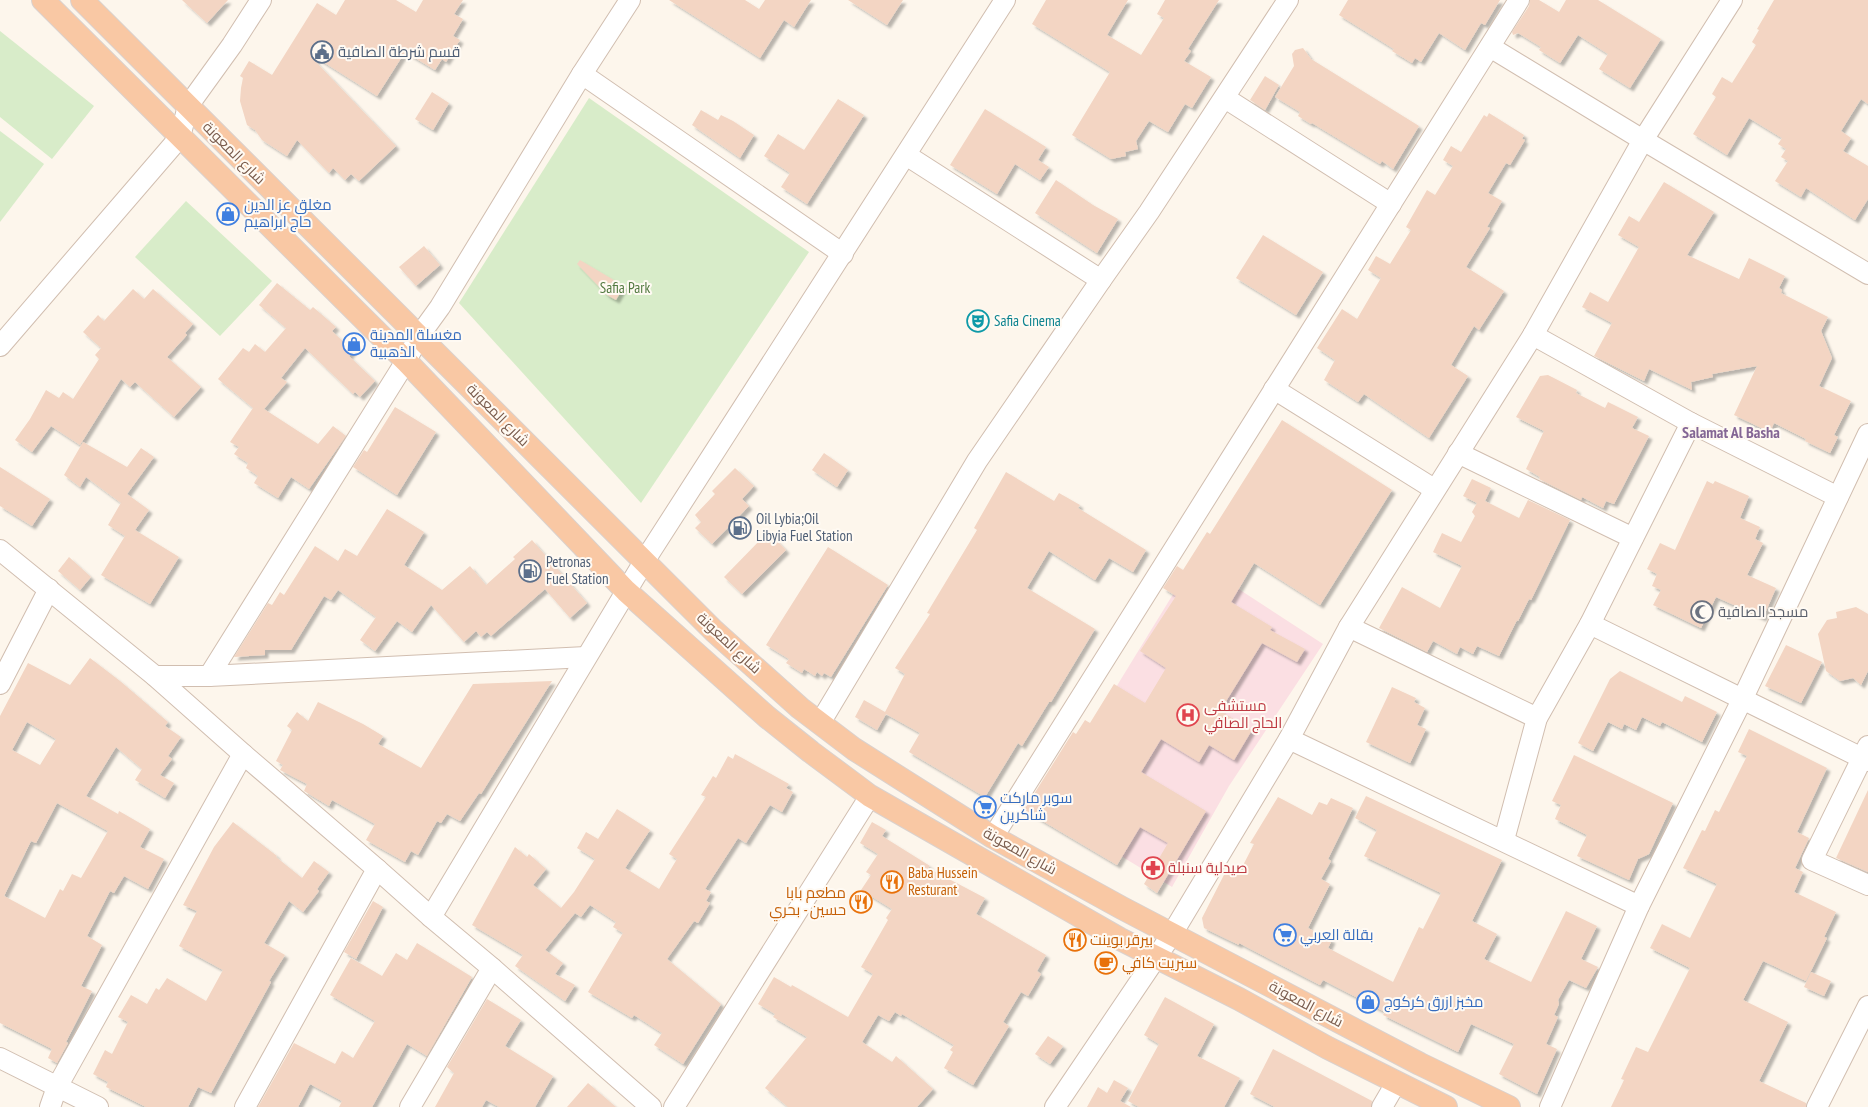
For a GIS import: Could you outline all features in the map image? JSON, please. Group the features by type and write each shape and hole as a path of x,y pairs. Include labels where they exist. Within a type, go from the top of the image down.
{"highway":[{"name":"شارع المعونة","path":"43,0 406,361 626,591 767,717 831,768 870,796 1156,958 1239,999 1396,1083 1446,1107"},
{"name":"شارع المعونة","path":"82,0 739,654 800,708 880,766 993,837 1172,934 1420,1064 1509,1107"}],"street":[{"path":"0,346 180,137 188,106 232,45 261,0"},
{"path":"209,676 406,361 419,336 440,306 582,74 630,0"},
{"path":"431,917 645,560 1005,0"},
{"path":"820,723 977,461 1149,212 1288,0"},
{"path":"993,837 1519,0"},
{"path":"1055,1107 1172,934 1289,739 1349,627 1532,335 1643,140 1732,0"},
{"path":"1490,47 1868,274"},
{"path":"582,74 843,254"},
{"path":"1225,98 1391,204"},
{"path":"906,155 1101,280"},
{"path":"1532,335 1690,423 1838,496"},
{"path":"1274,389 1434,490"},
{"path":"1504,840 1537,718 1590,624 1690,423"},
{"path":"1550,1107 1639,906 1742,700 1868,434"},
{"path":"1458,453 1633,538"},
{"path":"0,550 155,676 651,1107"},
{"path":"0,684 49,589"},
{"path":"1590,624 1742,700 1866,755 1812,860 1868,885"},
{"path":"1349,627 1537,718"},
{"path":"155,676 209,676 586,657"},
{"path":"1289,739 1504,840 1639,906"},
{"path":"50,1107 57,1087 243,754"},
{"path":"674,1107 870,796"},
{"path":"244,1107 377,869"},
{"path":"410,1107 492,968"},
{"path":"1817,1107 1868,1006"},
{"path":"0,1058 98,1107"},
{"path":"1382,1107 1396,1083"}],"shaded area":[{"name":"مستشفى الحاج الصافي","path":"1194,560 1323,644 1229,786 1172,887 1042,808"}],"green space":[{"path":"0,31 94,106 52,159 0,117"},
{"name":"Safia Park","path":"589,98 809,252 641,503 459,303"},
{"path":"0,131 44,164 0,222"},
{"path":"186,201 272,281 220,336 135,257"}],"building":[{"path":"182,0 228,0 207,23"},
{"path":"345,0 396,0 416,12 423,0 463,0 454,14 463,19 453,36 460,40 446,62 442,59 435,70 405,52 377,96 317,58 315,61 396,146 359,181 351,174 345,180 333,168 329,173 297,140 287,156 262,140 255,130 247,125 240,101 243,78 240,76 249,61 272,75 317,3 336,15"},
{"path":"669,0 745,0 759,9 765,0 811,0 794,27 784,20 760,58"},
{"path":"848,0 903,0 887,25"},
{"path":"1046,0 1128,0 1107,35 1141,55 1164,18 1157,14 1165,0 1219,0 1188,49 1191,51 1184,61 1211,77 1192,108 1185,104 1168,132 1149,121 1136,141 1138,149 1125,152 1126,156 1111,159 1072,135 1110,72 1032,24"},
{"path":"1348,0 1500,0 1485,25 1481,23 1465,50 1439,33 1421,62 1415,58 1412,63 1392,51 1394,49 1339,15"},
{"path":"1530,0 1539,0 1559,12 1566,0 1598,0 1661,39 1630,88 1599,69 1608,54 1578,35 1560,63 1539,50 1541,47 1518,33 1513,35 1512,32 1529,6"},
{"path":"1774,0 1868,0 1868,104 1861,99 1841,131 1851,138 1843,151 1868,166 1868,199 1855,220 1806,188 1801,197 1775,181 1788,161 1781,157 1786,149 1778,144 1782,138 1749,118 1727,155 1693,134 1716,97 1712,94 1722,77 1732,83 1756,45 1752,42 1759,30 1757,29"},
{"path":"1303,48 1311,59 1419,126 1393,169 1382,161 1380,164 1312,123 1311,124 1298,116 1300,112 1275,97 1294,66 1292,54 1295,50"},
{"path":"1265,76 1279,85 1265,110 1250,100"},
{"path":"432,92 449,103 433,130 415,119"},
{"path":"838,99 864,115 807,204 781,187 790,173 764,156 778,134 804,150"},
{"path":"985,109 1046,147 1038,160 1049,167 1040,180 1015,164 997,194 950,165"},
{"path":"701,110 718,120 721,115 754,135 740,158 692,125"},
{"path":"1489,113 1524,135 1522,139 1525,140 1510,165 1506,163 1488,193 1502,201 1487,227 1490,228 1466,267 1504,291 1479,330 1474,326 1451,365 1468,376 1429,438 1364,394 1358,402 1324,380 1335,360 1317,348 1342,309 1357,319 1381,278 1368,270 1376,256 1390,264 1411,230 1406,227 1427,190 1435,195 1453,166 1443,160 1451,146 1461,152 1484,115 1487,117"},
{"path":"1056,180 1093,205 1118,219 1097,253 1035,213"},
{"path":"1664,182 1714,212 1687,255 1739,279 1749,258 1785,276 1779,288 1782,290 1781,293 1828,317 1821,331 1832,358 1819,386 1851,401 1834,435 1838,437 1830,453 1805,441 1806,439 1774,423 1770,432 1734,415 1757,366 1712,374 1713,377 1691,382 1692,390 1649,369 1644,381 1594,356 1612,323 1582,307 1590,292 1608,302 1639,247 1618,235 1629,216 1639,222"},
{"path":"1263,235 1323,272 1296,315 1236,278"},
{"path":"424,246 440,265 416,286 399,267"},
{"path":"580,260 624,286 616,300 607,295 577,264"},
{"path":"277,283 310,310 313,307 336,327 332,331 353,351 349,356 375,381 360,397 355,392 353,394 305,348 281,378 287,382 264,409 318,444 333,426 346,436 309,489 291,477 278,498 254,483 258,476 246,468 248,463 234,454 239,447 230,442 253,408 218,379 243,348 249,352 255,344 265,352 286,328 259,305"},
{"path":"133,289 144,299 153,289 193,324 185,333 187,335 167,357 201,387 174,417 135,382 130,387 121,379 80,445 51,426 32,452 15,440 30,419 46,390 59,398 63,392 73,399 99,359 95,355 101,348 83,332 98,315 104,321"},
{"path":"1548,375 1577,390 1576,393 1605,408 1608,402 1638,417 1632,428 1649,436 1614,504 1606,501 1603,508 1582,497 1581,500 1539,479 1540,477 1526,469 1544,431 1516,417 1540,376"},
{"path":"395,407 436,432 397,495 353,467 364,450 367,452"},
{"path":"1282,420 1392,490 1320,605 1254,563 1231,602 1272,627 1270,630 1305,649 1297,662 1262,643 1220,711 1252,730 1234,760 1209,745 1199,762 1161,739 1141,772 1206,811 1157,893 1144,884 1168,843 1140,827 1117,865 1024,810 1073,732 1076,734 1085,720 1090,723 1114,684 1145,703 1166,668 1140,651 1176,596 1163,588 1177,566 1183,570 1207,532 1210,534"},
{"path":"83,442 127,467 141,448 154,457 127,494 149,510 135,530 179,557 150,604 101,575 125,536 108,525 121,503 86,477 80,487 64,475"},
{"path":"824,453 848,470 837,487 812,470"},
{"path":"0,467 50,499 32,526 0,506"},
{"path":"735,468 754,486 742,499 749,506 712,544 695,528 701,522 695,515 715,494 712,491"},
{"path":"1006,472 1054,501 1059,493 1080,505 1078,508 1146,550 1133,572 1109,558 1095,580 1049,551 1027,588 1095,629 1051,702 1049,702 1022,746 1018,743 985,797 909,752 920,733 886,714 877,730 855,717 864,700 885,712 905,674 895,668 930,614 927,613 977,530 974,528"},
{"path":"1472,479 1491,488 1485,501 1519,518 1528,500 1570,520 1531,600 1529,599 1518,621 1517,620 1499,656 1477,646 1473,654 1460,647 1457,654 1433,641 1427,652 1379,628 1402,587 1440,608 1462,566 1433,552 1442,533 1461,542 1475,516 1472,512 1477,503 1463,496"},
{"path":"1707,481 1713,484 1715,481 1749,496 1740,518 1760,527 1755,539 1763,543 1747,575 1776,588 1763,618 1716,597 1701,628 1653,605 1661,590 1652,586 1657,574 1647,569 1660,543 1675,550"},
{"path":"387,509 424,532 404,565 442,590 470,566 486,585 515,559 513,557 532,540 587,603 570,618 545,589 491,636 487,632 481,637 476,631 464,642 431,605 412,632 397,621 375,651 360,640 376,617 338,590 331,600 324,596 291,650 265,650 265,655 234,657 268,603 272,605 280,592 284,595 315,546 338,561 345,549 357,556"},
{"path":"768,532 786,550 742,594 724,577"},
{"path":"828,547 888,585 831,677 824,673 822,676 817,672 815,676 804,669 802,673 786,663 789,659 766,645"},
{"path":"69,557 91,577 80,590 58,571"},
{"path":"1856,607 1868,614 1868,671 1861,685 1853,678 1840,681 1826,671 1818,634 1827,620 1837,618 1836,612"},
{"path":"1786,645 1822,662 1801,703 1765,686"},
{"path":"90,658 120,681 168,722 165,726 181,737 168,756 172,759 160,775 174,783 165,798 135,780 142,769 116,747 86,796 118,814 119,811 150,829 140,847 164,859 148,889 124,876 114,893 110,891 87,936 102,945 81,986 92,991 57,1063 48,1058 52,1049 0,1023 0,716 28,663 70,685","holes":["27,722 56,739 40,765 12,750","57,803 108,831 81,878 72,874 63,891 60,889 45,918 4,896 31,841 36,843"]},
{"path":"1620,671 1682,702 1685,696 1717,712 1702,742 1662,722 1660,726 1642,717 1636,730 1624,724 1622,729 1608,722 1593,751 1578,743 1610,679"},
{"path":"552,681 481,794 479,793 460,821 447,814 441,823 437,821 418,855 411,851 405,862 366,840 375,824 332,800 329,806 304,791 307,784 280,770 283,765 276,761 292,730 287,726 297,712 308,721 318,702 363,724 383,736 378,744 421,768 473,684"},
{"path":"1392,687 1416,698 1414,702 1425,708 1417,725 1426,729 1410,763 1366,742"},
{"path":"1749,729 1827,768 1797,832 1809,838 1795,868 1803,872 1794,892 1836,912 1824,937 1827,938 1806,981 1763,961 1743,1000 1788,1022 1759,1081 1806,1103 1806,1107 1611,1107 1624,1080 1621,1079 1636,1047 1648,1052 1690,968 1650,948 1662,924 1690,938 1717,884 1683,868 1702,830 1705,831 1715,810 1719,812 1747,756 1738,752"},
{"path":"735,754 789,784 786,788 793,792 782,812 770,805 746,843 738,838 705,889 711,892 706,901 710,903 698,923 694,921 667,959 721,1004 683,1064 654,1045 662,1033 634,1015 632,1018 588,992 623,933 613,927 616,922 590,905 581,917 575,913 545,950 563,963 555,974 575,985 565,1001 515,966 523,955 472,925 515,847 527,857 529,854 546,869 533,885 561,908 574,892 595,859 577,848 586,832 598,839 617,809 650,830 625,868 659,889 677,859 669,854 706,797 701,795 713,776 716,778 728,756 733,759"},
{"path":"1574,755 1673,803 1649,854 1638,859 1629,880 1577,856 1587,835 1555,819 1561,805 1552,801"},
{"path":"1868,790 1868,872 1836,858"},
{"path":"1366,796 1502,860 1472,921 1497,934 1484,959 1531,982 1566,911 1597,926 1581,959 1598,967 1586,988 1569,980 1558,1000 1559,1004 1554,1015 1558,1017 1546,1044 1557,1049 1537,1094 1499,1074 1514,1044 1471,1024 1458,1052 1383,1015 1385,1012 1323,980 1320,985 1239,943 1239,945 1204,928 1202,918 1227,869 1238,875 1254,844 1250,843 1278,797 1312,815 1319,802 1327,805 1331,798 1353,808 1328,859 1331,861 1321,879 1330,884 1308,928 1332,940 1328,948 1393,982 1419,927 1423,929 1441,893 1364,856 1377,830 1355,818"},
{"path":"233,822 277,856 276,857 302,878 314,861 329,872 317,889 319,891 303,912 289,901 264,943 285,955 269,981 271,982 211,1093 198,1087 188,1107 146,1107 106,1087 108,1082 93,1074 105,1050 112,1054 128,1022 118,1017 131,995 147,1004 156,988 159,990 167,978 206,1001 223,970 179,946 197,911 183,905 214,847"},
{"path":"872,822 886,830 882,836 930,866 928,868 985,898 976,914 1046,955 1037,971 1041,974 1028,996 1021,992 1003,1022 1009,1026 973,1085 944,1068 953,1052 950,1050 954,1045 902,1014 901,1016 895,1012 889,1021 878,1015 862,1042 892,1062 896,1056 933,1089 917,1107 788,1107 765,1088 807,1037 773,1017 775,1014 758,1004 774,977 791,987 792,985 848,1017 873,974 861,967 888,920 886,918 892,909 861,890 871,875 866,872 878,854 860,843"},
{"path":"373,901 383,907 356,959 344,952"},
{"path":"417,943 472,977 427,1056 407,1044 372,1107 339,1107 342,1101 310,1084 298,1107 258,1107 294,1043 335,1064 342,1051 353,1058 375,1021 330,995 351,958 382,976 396,953 407,960"},
{"path":"1811,972 1831,981 1824,996 1804,987"},
{"path":"1165,997 1214,1024 1197,1056 1240,1078 1224,1107 1139,1107 1128,1101 1159,1044 1144,1035"},
{"path":"487,999 521,1020 505,1046 553,1076 535,1107 499,1107 486,1100 482,1107 435,1107 454,1073 447,1067"},
{"path":"1048,1036 1063,1046 1050,1064 1035,1054"},
{"path":"1273,1049 1372,1101 1371,1107 1275,1107 1250,1094"},
{"path":"1114,1080 1128,1088 1120,1101 1131,1107 1087,1107 1098,1087 1107,1093"},
{"path":"588,1083 616,1107 567,1107"}],"place":[{"name":"قسم شرطة الصافية","path":"322,52"},
{"name":"مغلق عز الدين حاج ابراهيم","path":"228,214"},
{"name":"Safia Cinema","path":"978,321"},
{"name":"مغسلة المدينة الذهبية","path":"354,344"},
{"name":"Oil Lybia;Oil Libyia Fuel Station","path":"740,528"},
{"name":"Petronas Fuel Station","path":"530,571"},
{"name":"مسجد الصافية","path":"1702,612"},
{"name":"مستشفى الحاج الصافي","path":"1188,715"},
{"name":"سوبر ماركت شاكرين","path":"985,807"},
{"name":"صيدلية سنبلة","path":"1153,868"},
{"name":"Baba Hussein Resturant","path":"892,882"},
{"name":"مطعم بابا حسين - بحري","path":"861,902"},
{"name":"بقالة العربي","path":"1285,935"},
{"name":"بيرقر بوينت","path":"1075,940"},
{"name":"سبريت كافي","path":"1106,963"},
{"name":"مخبز ازرق كركوج","path":"1368,1002"}],"district":[{"name":"Salamat Al Basha","path":"1731,432"}]}
